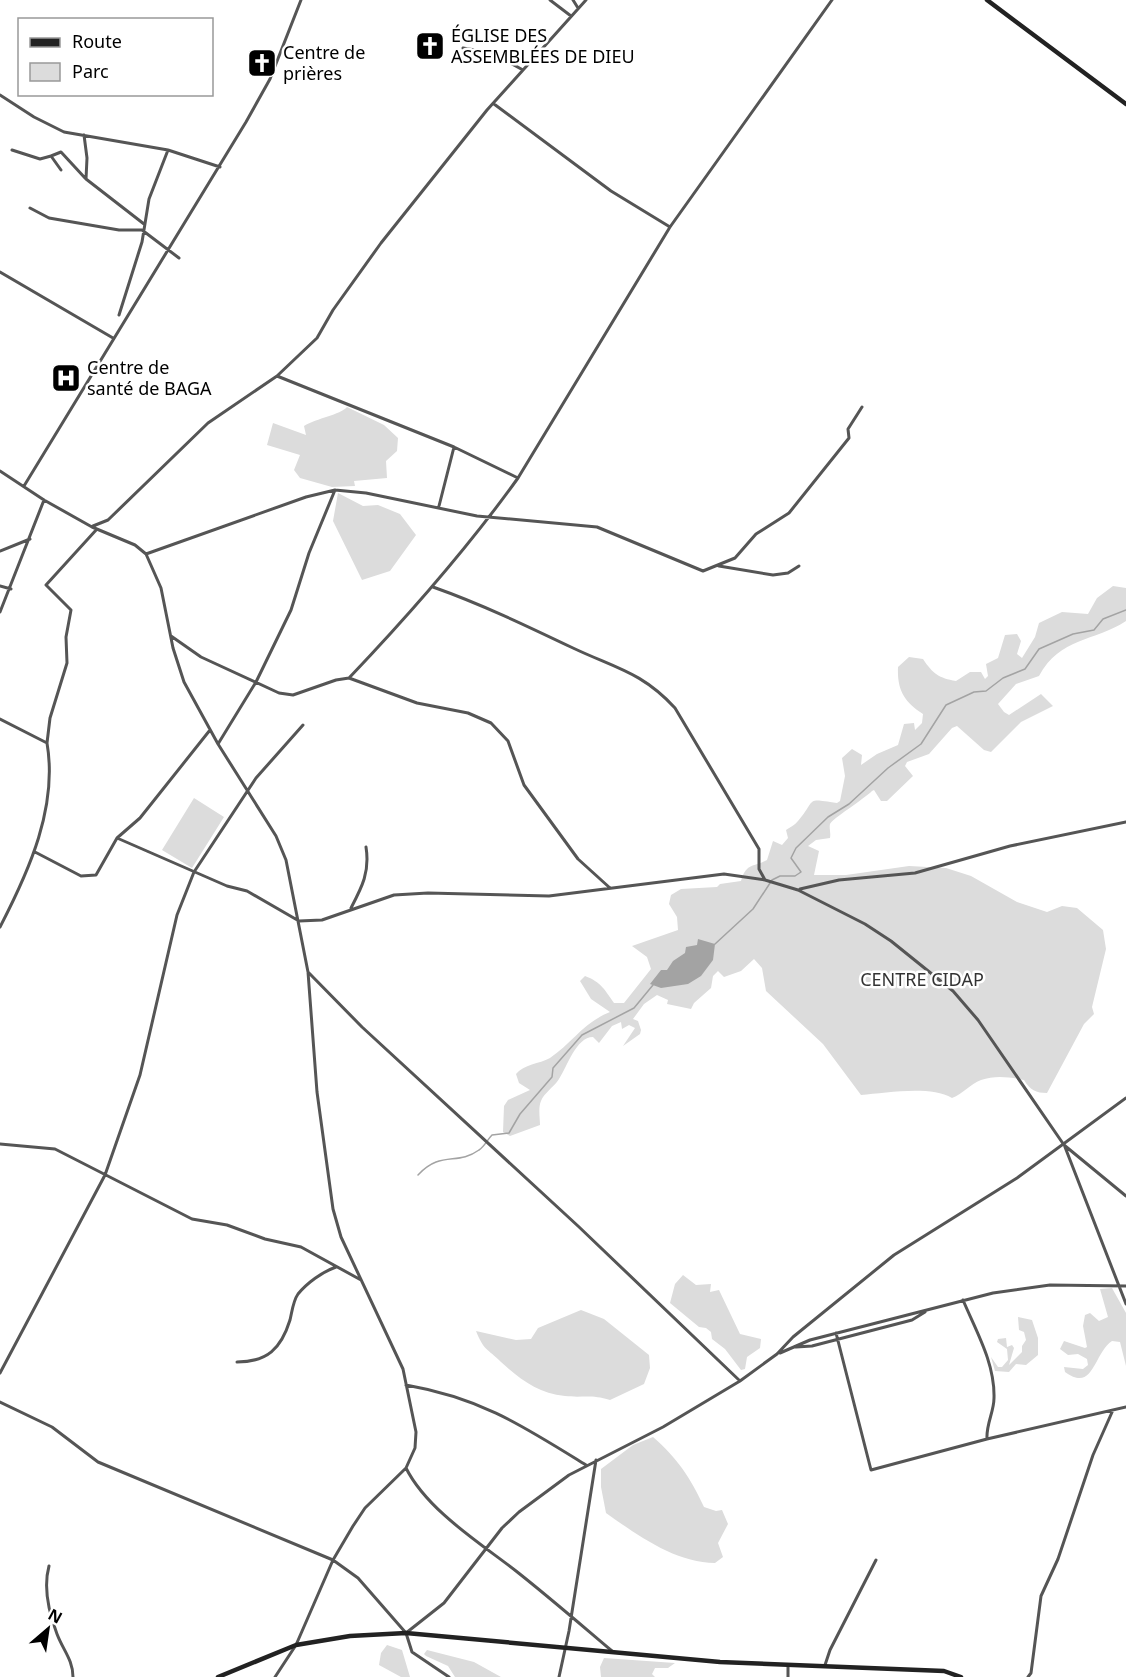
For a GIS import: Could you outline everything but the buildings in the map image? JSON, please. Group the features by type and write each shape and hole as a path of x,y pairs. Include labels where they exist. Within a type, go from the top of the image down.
{"main road":[{"path":"987,0 1126,104"},
{"path":"218,1677 296,1645 350,1636 406,1633 720,1662 944,1671 961,1677"}],"street":[{"path":"24,486 220,167 270,79 301,0"},
{"path":"550,0 571,16"},
{"path":"573,0 578,8"},
{"path":"92,527 108,520 207,423 277,376 317,338 333,310 381,243 494,104 586,0"},
{"path":"349,678 432,587 490,517 518,478 670,227 832,0"},
{"path":"463,48 492,53 523,70"},
{"path":"0,95 34,117 64,132 168,150 220,167"},
{"path":"494,104 611,191 670,227"},
{"path":"84,135 87,158 86,179"},
{"path":"12,150 40,159 61,152 86,179 144,224"},
{"path":"119,315 144,232 149,199 168,150"},
{"path":"51,156 61,170"},
{"path":"30,208 49,218 144,232 179,258"},
{"path":"0,272 113,338"},
{"path":"277,376 454,447 518,478"},
{"path":"146,554 306,497 335,490 490,517 597,527 704,571 735,558 756,534 789,513 849,438 848,429 862,407"},
{"path":"439,507 454,447"},
{"path":"0,471 44,500 92,527 135,545 146,554 161,588 178,668 218,744 276,836 286,860 308,972 317,1092 333,1209 341,1237 403,1369 416,1432 415,1448 406,1468 365,1508 333,1560 296,1645 275,1677"},
{"path":"218,744 256,682 291,610 309,553 335,490"},
{"path":"0,612 11,589 44,500"},
{"path":"0,927 35,852 51,770 47,743 50,718 67,663 66,637 71,610 46,585 97,529"},
{"path":"0,551 30,539"},
{"path":"718,565 773,575 788,573 799,566"},
{"path":"0,586 11,589"},
{"path":"432,587 491,609 634,674 660,691 675,708 750,833 759,849 759,869 767,880"},
{"path":"171,636 201,657 279,693 293,695 336,680 349,678 417,704 468,713 491,723 508,741 524,785 578,859 610,888"},
{"path":"0,719 47,743"},
{"path":"0,1373 105,1175 140,1075 177,915 194,872 247,791 303,725"},
{"path":"35,852 81,876 96,875 117,838 146,811 210,730"},
{"path":"798,890 839,880 915,873 1010,846 1126,822"},
{"path":"117,838 194,872 247,891 298,921 322,920 351,908 394,895 428,893 549,896 724,874 767,880 817,897 874,930 953,991 978,1020 1064,1145 1126,1304"},
{"path":"351,908 366,878 369,864 366,847"},
{"path":"308,972 362,1028 490,1144 740,1381"},
{"path":"406,1633 444,1603 485,1550 519,1512 586,1465 663,1427 740,1381 777,1354 894,1255 1064,1145 1126,1098"},
{"path":"0,1144 56,1149 192,1219 227,1225 266,1239 290,1243 363,1280"},
{"path":"1064,1145 1126,1196"},
{"path":"237,1362 254,1362 269,1356 280,1342 297,1295 324,1271 336,1267"},
{"path":"794,1347 837,1340 902,1322 963,1300 1050,1285 1126,1286"},
{"path":"963,1300 988,1357 992,1378 995,1399 988,1419 987,1439"},
{"path":"777,1354 836,1333 901,1315 926,1312"},
{"path":"901,1315 902,1322"},
{"path":"873,1323 875,1329"},
{"path":"836,1333 869,1469 1126,1407"},
{"path":"406,1385 447,1394 494,1410 586,1465"},
{"path":"0,1402 52,1427 98,1462 333,1560 358,1578 406,1633 412,1653 449,1677"},
{"path":"1028,1677 1031,1673 1041,1596 1058,1560 1093,1455 1113,1410"},
{"path":"559,1677 597,1460"},
{"path":"406,1468 413,1483 485,1550 571,1616 613,1652"},
{"path":"825,1665 830,1650 876,1560"},
{"path":"49,1566 45,1588 57,1634 73,1665 73,1677"},
{"path":"788,1664 788,1677"}],"green space":[{"path":"347,407 384,425 398,438 397,451 386,461 387,478 354,481 355,486 332,487 300,478 294,470 300,455 267,445 273,423 306,435 304,426"},
{"path":"338,493 363,506 378,505 400,514 416,535 390,571 362,580 333,521"},
{"name":"CENTRE CIDAP","path":"1113,586 1126,588 1126,621 1067,647 1047,663 1039,676 1016,684 998,704 1009,715 1041,694 1053,706 1021,722 991,752 984,750 957,726 952,728 929,754 907,762 905,766 913,776 887,801 881,801 874,790 872,791 832,821 830,838 816,840 808,846 819,851 814,875 846,875 909,866 946,868 971,876 1017,902 1047,912 1062,906 1077,908 1103,930 1106,949 1092,1007 1094,1014 1084,1024 1047,1093 1034,1090 1024,1080 997,1077 977,1082 952,1098 943,1094 920,1091 861,1095 823,1044 766,991 762,968 754,959 741,971 724,977 718,971 713,976 711,988 694,1003 691,1009 667,1004 668,1000 657,995 644,1004 633,1019 638,1021 640,1034 623,1046 635,1028 629,1025 622,1029 621,1022 612,1026 599,1043 593,1037 587,1038 577,1047 559,1079 542,1098 540,1125 510,1136 503,1132 504,1106 508,1100 530,1090 519,1083 516,1074 527,1066 550,1058 585,1027 610,1012 591,999 580,981 585,976 599,984 614,1003 624,1003 651,969 647,957 632,946 678,930 677,917 669,904 671,895 681,889 717,887 720,884 741,881 748,868 767,860 773,841 782,845 788,838 786,830 797,822 812,802 837,803 840,801 845,776 842,758 852,749 862,755 861,765 877,754 898,745 904,724 914,723 915,730 922,723 923,714 906,700 900,689 898,667 909,657 923,659 933,672 945,678 956,681 970,672 981,672 985,679 988,676 986,664 998,658 1005,635 1017,634 1021,641 1017,654 1022,658 1035,637 1039,623 1062,612 1088,614 1097,598"},
{"path":"194,798 224,817 192,868 162,850"},
{"path":"683,1275 696,1285 711,1284 710,1292 719,1290 740,1334 761,1339 760,1348 747,1357 745,1369 741,1370 725,1349 712,1339 711,1332 699,1327 670,1303 675,1284"},
{"path":"1112,1288 1126,1313 1126,1366 1120,1342 1112,1341 1088,1375 1082,1378 1075,1377 1065,1372 1064,1367 1083,1369 1088,1365 1087,1359 1078,1354 1068,1355 1060,1349 1064,1341 1087,1347 1083,1326 1085,1315 1090,1313 1099,1321 1108,1317 1100,1289"},
{"path":"581,1310 604,1319 649,1355 650,1368 644,1384 610,1400 546,1392 530,1385 508,1369 484,1346 476,1331 516,1340 531,1339 538,1328"},
{"path":"1018,1317 1032,1320 1038,1338 1038,1355 1026,1365 1016,1364 1009,1372 995,1371 991,1357 998,1367 1002,1367 1008,1360 1007,1349 997,1342 998,1339 1006,1338 1007,1347 1012,1345 1014,1348 1009,1365 1022,1352 1022,1346 1026,1340 1024,1332 1019,1330"},
{"path":"653,1437 683,1469 704,1507 716,1511 722,1510 728,1524 718,1543 723,1557 715,1563 700,1562 672,1553 606,1513 601,1487 601,1469 633,1445"},
{"path":"387,1645 402,1650 410,1677 401,1677 379,1665 381,1653"},
{"path":"427,1650 474,1662 501,1677 455,1677 448,1666 426,1656 424,1654"},
{"path":"604,1658 675,1663 668,1668 655,1668 652,1674 655,1677 601,1677 600,1667"}],"shaded area":[{"path":"698,939 715,944 713,960 701,976 688,984 661,988 650,984 661,970 667,970 673,961 685,953 686,947 697,945"}],"waterway":[{"path":"715,944 753,909 772,880 780,876 795,876 801,872 791,858 796,848 828,817 849,804 888,768 921,744 946,705 974,692 986,691 1003,678 1025,669 1039,649 1073,634 1094,630 1103,619 1126,610"},
{"path":"418,1175 434,1163 471,1155 481,1149 492,1135 509,1133 520,1114 552,1077 553,1068 582,1035 634,1008 653,985"}],"place":[{"name":"ÉGLISE DES ASSEMBLÉES DE DIEU","path":"430,46"},
{"name":"Centre de prières","path":"262,63"},
{"name":"Centre de santé de BAGA","path":"66,378"}]}
